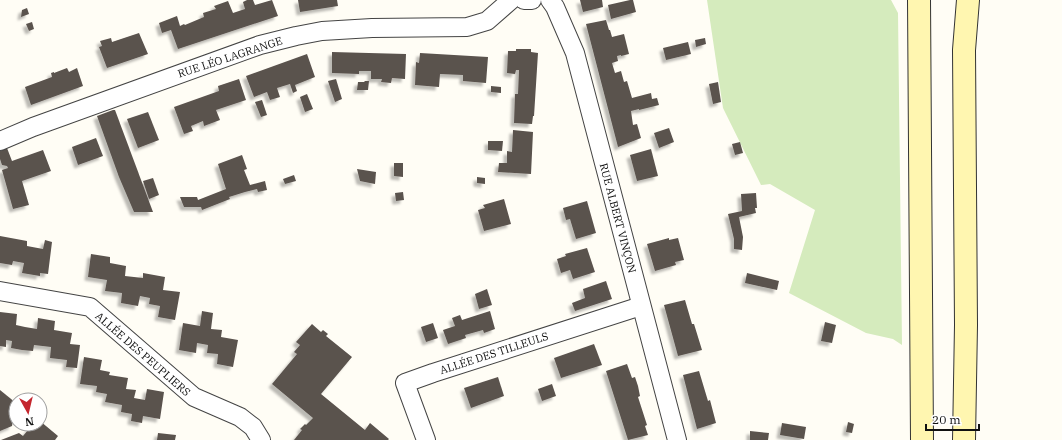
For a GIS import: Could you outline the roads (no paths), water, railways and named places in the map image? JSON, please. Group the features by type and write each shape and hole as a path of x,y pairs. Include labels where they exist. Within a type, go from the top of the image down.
{"main road":[{"path":"919,0 922,440"},
{"path":"964,440 966,325 964,50 968,0"}],"street":[{"name":"RUE LÉO LAGRANGE","path":"0,141 114,97 260,45 322,31 372,28 467,27 487,21 511,0"},
{"path":"524,0 532,0"},
{"name":"RUE ALBERT VINÇON","path":"550,0 555,7 575,54 677,440"},
{"name":"ALLÉE DES PEUPLIERS","path":"0,291 90,307 194,397 240,417 253,427 261,440"},
{"name":"ALLÉE DES TILLEULS","path":"426,440 405,383 641,306"}]}
